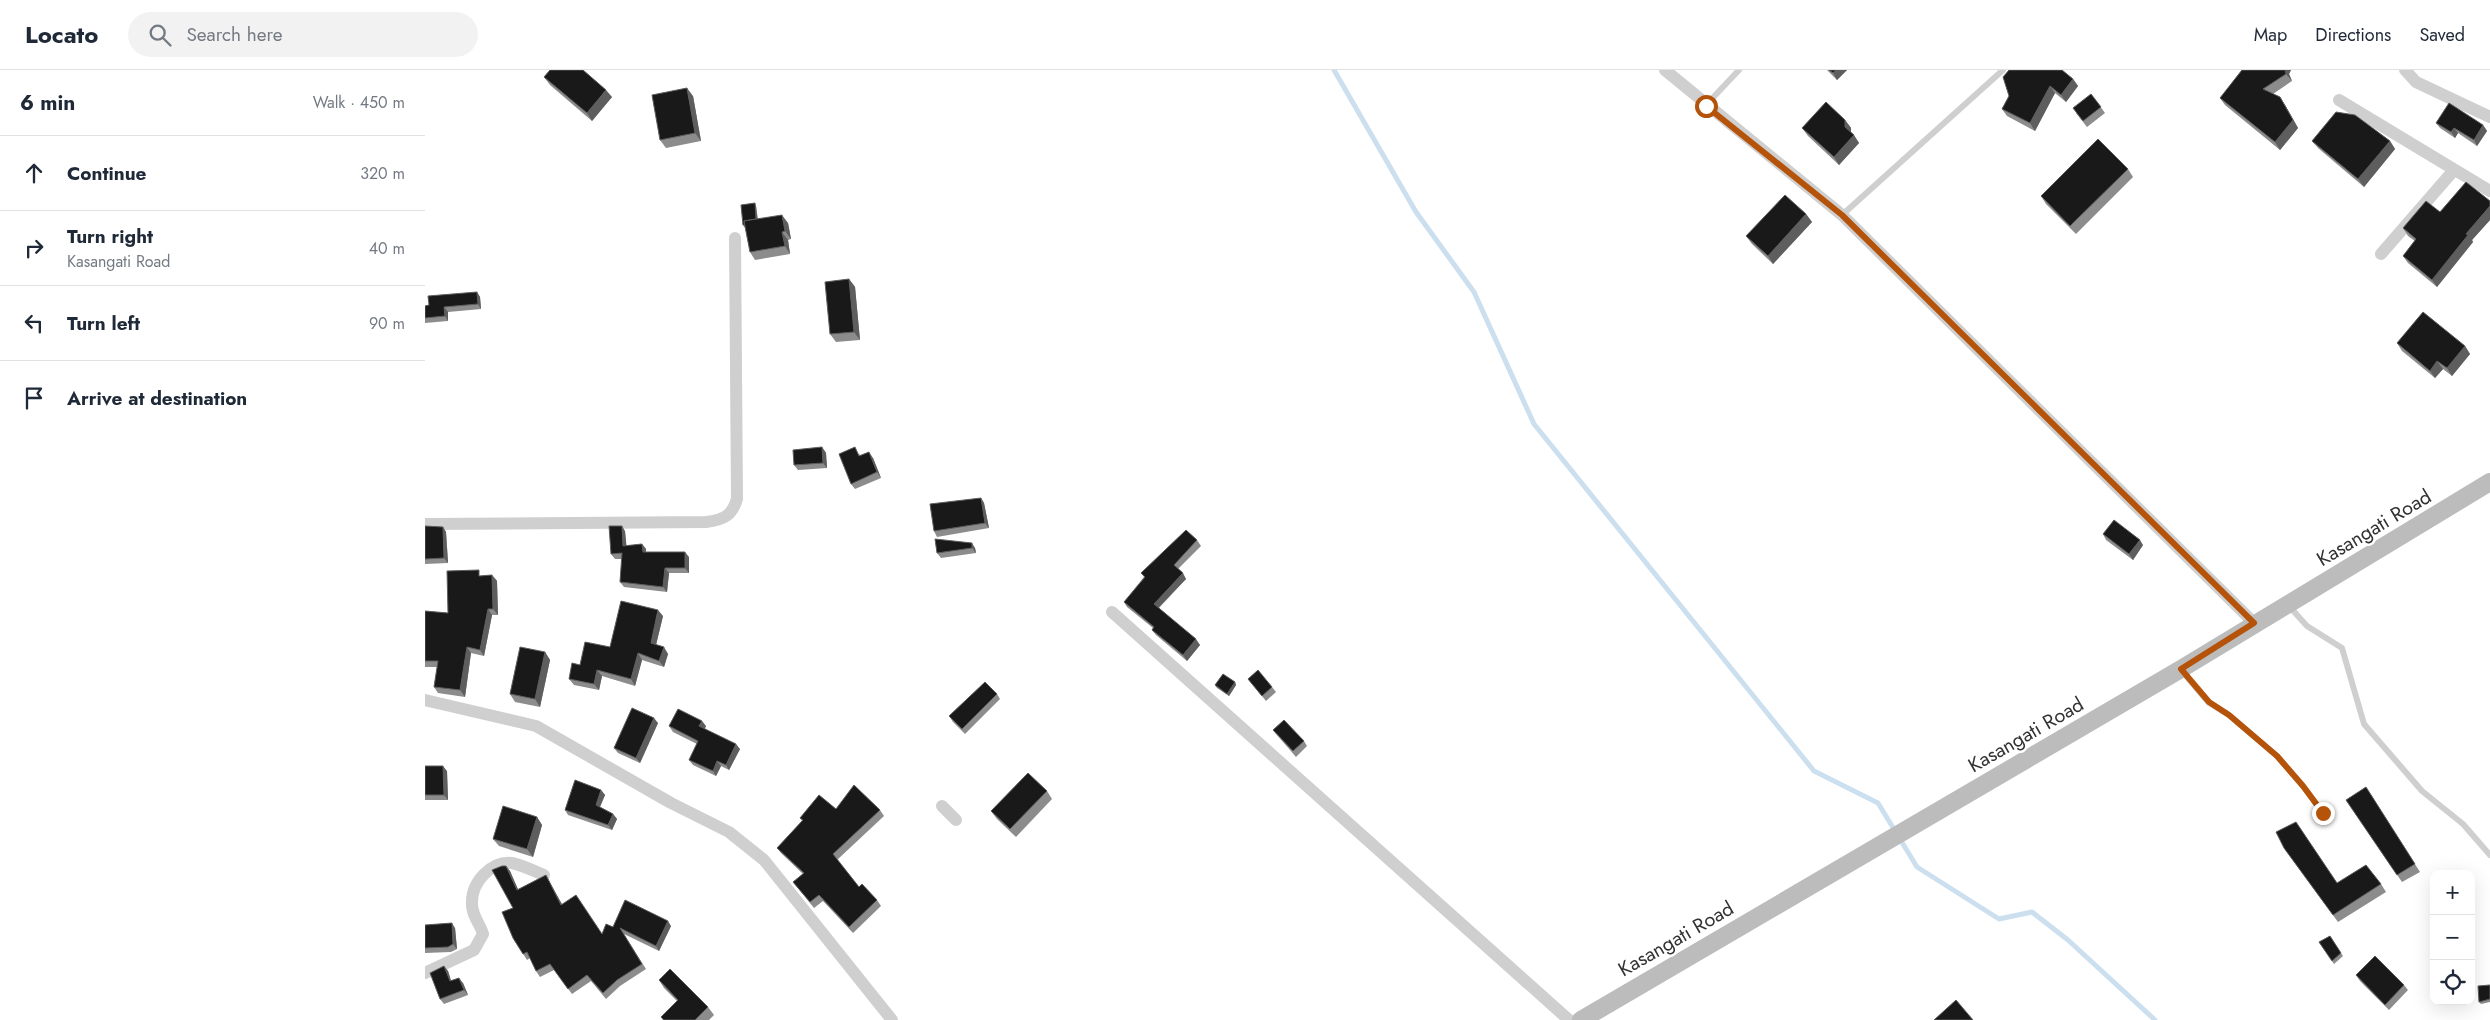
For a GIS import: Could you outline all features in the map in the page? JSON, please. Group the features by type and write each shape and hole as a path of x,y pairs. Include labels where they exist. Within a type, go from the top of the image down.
{"street":[{"path":"1665,70 1706,106 1842,215 2254,623"},
{"path":"2405,70 2416,82 2490,117"},
{"path":"2339,100 2490,190"},
{"path":"2381,254 2454,170"},
{"path":"425,524 707,522 719,520 731,513 737,499 735,238"},
{"name":"Kasangati Road","path":"1581,1020 2181,669 2254,623 2490,482"},
{"path":"1112,612 1569,1020"},
{"path":"425,700 536,726 671,803 736,837 764,860 892,1020"},
{"path":"942,806 956,820"},
{"path":"425,973 474,950 479,944 483,934 473,912 472,902 475,888 485,873 495,866 505,863 544,875"}],"lane":[{"path":"1706,106 1739,70"},
{"path":"1842,215 2003,70"},
{"path":"2287,604 2307,626 2342,648 2364,724 2422,791 2463,824 2490,855"},
{"path":"2181,669 2209,702 2229,715 2277,756 2323,813"}],"building":[{"path":"550,70 583,70 606,90 587,113 544,77"},
{"path":"2009,70 2062,70 2073,79 2061,95 2050,86 2030,123 2002,109 2009,96 2003,77"},
{"path":"2242,70 2285,70 2286,74 2263,89 2280,97 2293,120 2275,142 2220,98"},
{"path":"687,88 695,133 660,140 652,95"},
{"path":"2091,94 2101,107 2083,121 2073,108"},
{"path":"1826,102 1845,120 1845,127 1854,135 1834,157 1802,128"},
{"path":"2449,103 2483,125 2474,140 2454,128 2451,132 2436,123"},
{"path":"2336,112 2355,115 2390,141 2358,179 2312,141"},
{"path":"2098,139 2128,169 2070,226 2041,196"},
{"path":"2466,182 2490,201 2490,206 2466,234 2468,235 2432,280 2403,256 2416,239 2403,228 2426,201 2440,212"},
{"path":"1785,195 1806,214 1768,256 1746,236"},
{"path":"755,203 756,219 744,221 745,225 743,225 741,205"},
{"path":"782,215 785,231 782,232 785,246 750,252 744,221"},
{"path":"849,279 854,332 830,334 825,282"},
{"path":"477,292 478,304 444,307 445,316 425,318 425,306 429,305 428,296"},
{"path":"2423,312 2465,346 2447,368 2437,361 2430,371 2397,343"},
{"path":"822,447 823,463 794,465 793,450"},
{"path":"855,447 859,456 869,452 877,472 851,484 839,454"},
{"path":"981,498 985,523 934,531 930,504"},
{"path":"2114,520 2140,540 2129,554 2103,534"},
{"path":"425,526 443,527 444,558 425,559"},
{"path":"609,526 622,526 623,546 642,544 643,552 685,552 685,568 665,568 663,587 620,582 622,553 611,554"},
{"path":"1186,530 1197,540 1174,565 1183,573 1154,604 1196,639 1183,655 1152,630 1154,627 1124,602 1145,577 1141,573"},
{"path":"935,539 972,543 972,548 937,553"},
{"path":"479,570 479,576 492,575 493,609 488,609 480,650 467,647 460,690 434,687 438,661 425,661 425,611 448,613 447,571"},
{"path":"621,601 658,610 651,643 664,647 659,661 638,653 631,679 597,670 594,684 569,679 572,663 580,665 585,642 610,647"},
{"path":"520,647 545,652 535,699 510,694"},
{"path":"1258,670 1272,687 1262,696 1248,679"},
{"path":"1223,674 1235,682 1227,694 1215,685"},
{"path":"985,682 997,694 962,729 949,716"},
{"path":"632,708 654,718 636,758 614,748"},
{"path":"678,709 702,721 699,726 736,744 726,765 717,761 713,771 689,760 698,741 669,726"},
{"path":"1284,720 1304,741 1293,751 1273,730"},
{"path":"425,766 443,766 444,795 425,795"},
{"path":"1028,773 1047,791 1010,829 991,811"},
{"path":"575,780 601,790 596,805 613,814 608,825 565,810"},
{"path":"854,785 880,810 833,854 859,887 862,884 877,900 849,927 819,895 810,902 793,882 804,873 777,848 803,820 800,818 819,795 836,809"},
{"path":"2366,787 2415,864 2397,875 2346,800"},
{"path":"503,806 537,817 527,849 493,839"},
{"path":"2296,822 2337,883 2366,865 2381,884 2333,915 2284,848 2276,832"},
{"path":"506,866 517,890 546,875 561,905 576,895 602,934 606,924 613,927 625,900 668,921 656,946 620,928 642,964 617,980 603,993 587,975 568,989 550,964 536,971 527,952 523,954 513,938 502,912 513,908 492,870"},
{"path":"452,923 453,944 448,947 425,948 425,925"},
{"path":"2330,936 2341,953 2332,961 2319,942"},
{"path":"2375,956 2404,985 2385,1005 2356,975"},
{"path":"444,966 450,981 459,978 464,990 440,999 430,973"},
{"path":"670,969 708,1007 695,1020 664,1020 661,1017 678,1000 659,980"},
{"path":"2490,985 2490,999 2479,1002 2478,986"},
{"path":"1956,1000 1973,1020 1934,1020"}],"waterway":[{"path":"1334,70 1416,212 1474,292 1534,424 1814,771 1878,803 1917,867 1999,919 2032,912 2068,940 2155,1020"}],"route":[{"path":"1706,106 1842,215 2254,623 2181,669 2190,682 2209,702 2229,715 2277,756 2323,813"}]}
